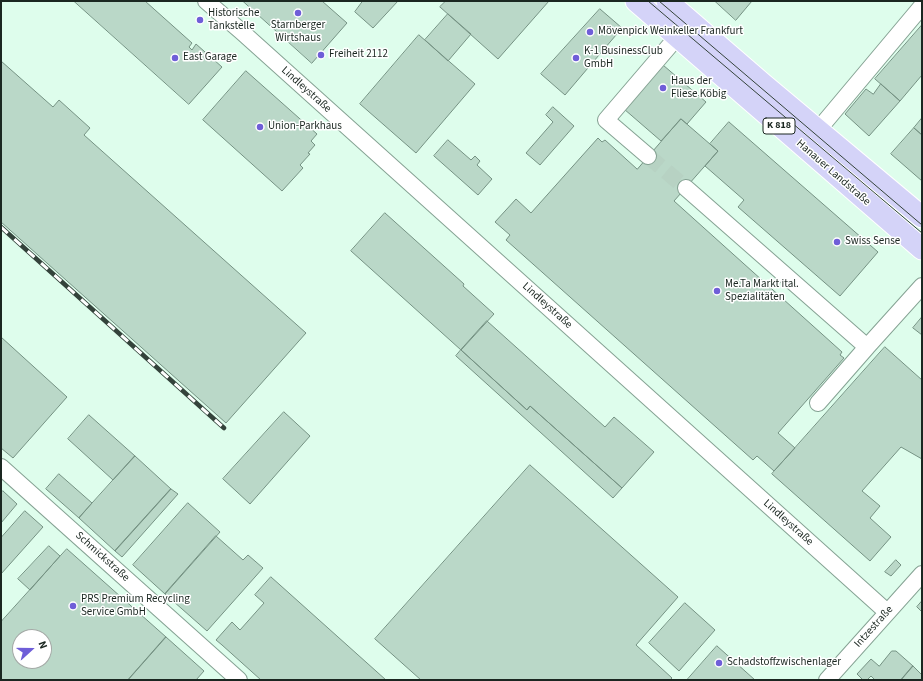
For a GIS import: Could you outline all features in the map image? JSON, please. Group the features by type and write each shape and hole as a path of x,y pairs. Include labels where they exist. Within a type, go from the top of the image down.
{"main road":[{"name":"Hanauer Landstraße","path":"636,1 922,249"},
{"name":"Hanauer Landstraße","path":"667,1 922,217"}],"street":[{"name":"Lindleystraße","path":"206,1 887,612"},
{"path":"818,130 922,6"},
{"path":"648,156 606,120 677,36"},
{"path":"686,188 867,347"},
{"path":"818,403 922,286"},
{"name":"Schmickstraße","path":"1,466 239,680"},
{"name":"Intzestraße","path":"827,680 922,574"}],"building":[{"name":"East Garage","path":"74,1 145,1 192,43 189,47 192,50 196,44 222,67 189,104"},
{"path":"243,1 322,1 347,23 312,63"},
{"path":"363,1 398,1 373,28 355,12"},
{"path":"446,1 549,1 498,59 440,7"},
{"path":"715,1 752,1 736,20"},
{"name":"K-1 BusinessClub GmbH","path":"600,9 622,28 565,95 541,74"},
{"path":"448,14 471,34 448,61 425,40"},
{"path":"922,25 922,75 900,101 875,79"},
{"path":"419,35 475,84 416,153 360,104"},
{"path":"1,61 53,107 59,100 90,128 84,135 306,333 226,423 1,222"},
{"path":"663,65 706,102 687,124 681,119 661,141 624,109"},
{"name":"Union-Parkhaus","path":"246,71 317,134 311,141 315,145 308,153 310,154 300,165 303,168 282,191 203,120"},
{"path":"881,84 900,101 869,136 845,114 866,89 873,94"},
{"path":"553,107 574,126 540,165 526,153 553,122 546,115"},
{"path":"922,118 922,135 914,128"},
{"path":"681,119 718,151 674,201 842,352 840,355 844,358 778,433 795,448 774,471 757,456 753,460 506,240 510,235 495,222 516,199 531,213 598,138 602,142 605,140 637,169"},
{"path":"729,122 878,252 840,296 738,207 744,200 705,166 718,151 710,144"},
{"path":"914,128 922,135 922,181 891,154"},
{"path":"448,140 471,160 475,156 480,161 477,165 492,179 478,195 434,156"},
{"path":"385,213 464,284 463,286 494,314 461,350 351,251"},
{"path":"922,317 922,335 913,328"},
{"path":"487,321 605,427 614,417 654,452 622,488 530,406 527,410 461,350"},
{"path":"1,337 67,397 13,458 1,448"},
{"path":"885,347 922,380 922,459 901,447 862,491 880,506 870,518 891,537 870,561 772,474"},
{"path":"461,350 527,410 530,406 622,488 613,498 456,356"},
{"path":"284,412 310,436 250,504 223,479"},
{"path":"89,415 135,456 113,480 68,439"},
{"path":"135,456 171,489 115,551 79,518"},
{"path":"530,465 678,597 636,645 672,678 670,680 421,680 375,639"},
{"path":"59,474 92,503 79,518 46,489"},
{"path":"171,489 178,494 122,557 115,551"},
{"path":"3,491 17,504 1,523 1,493"},
{"path":"188,503 220,532 165,594 133,565"},
{"path":"25,511 43,527 1,574 1,538"},
{"path":"216,536 243,560 248,555 263,568 207,631 165,594"},
{"path":"49,546 60,556 30,590 18,579"},
{"name":"PRS Premium Recycling Service GmbH","path":"67,549 166,637 128,680 1,680 1,622"},
{"path":"896,560 901,565 891,576 885,572"},
{"path":"271,577 386,680 261,680 216,640 232,622 240,630 264,603 255,595"},
{"path":"922,601 922,612 917,607"},
{"path":"685,603 715,630 679,671 649,643"},
{"path":"166,637 204,671 196,680 128,680"},
{"name":"Schadstoffzwischenlager","path":"717,646 755,680 687,680"},
{"path":"892,651 896,651 913,666 901,680 875,680 871,676 867,680 863,680 857,674 871,659 879,666"},
{"path":"913,666 922,675 922,680 901,680"}],"tunnel":[{"path":"648,156 686,188"}],"tram line":[{"path":"648,1 922,233"},
{"path":"659,1 922,225"}],"railway":[{"path":"1,227 224,428"}],"place":[{"name":"Starnberger Wirtshaus","path":"298,13"},
{"name":"Historische Tankstelle","path":"200,20"},
{"name":"Mövenpick Weinkeller Frankfurt","path":"590,32"},
{"name":"Freiheit 2112","path":"321,55"},
{"name":"East Garage","path":"175,58"},
{"name":"K-1 BusinessClub GmbH","path":"576,58"},
{"name":"Haus der Fliese Köbig","path":"663,88"},
{"name":"Union-Parkhaus","path":"260,127"},
{"name":"Swiss Sense","path":"837,242"},
{"name":"Me.Ta Markt ital. Spezialitäten","path":"717,291"},
{"name":"PRS Premium Recycling Service GmbH","path":"73,606"},
{"name":"Schadstoffzwischenlager","path":"719,663"}]}
